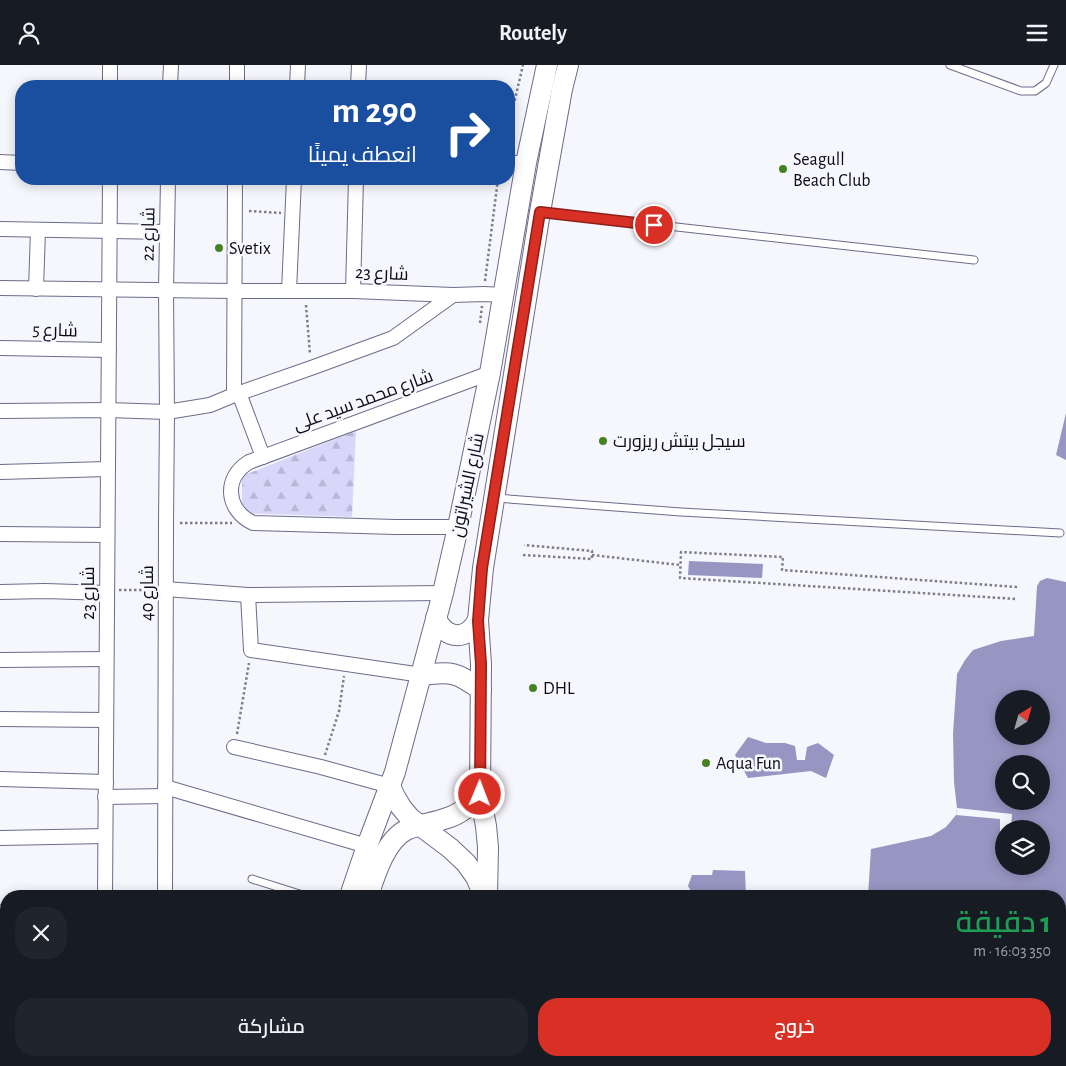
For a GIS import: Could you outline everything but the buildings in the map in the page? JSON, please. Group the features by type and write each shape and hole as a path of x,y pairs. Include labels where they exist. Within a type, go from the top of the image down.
{"street":[{"path":"110,65 110,80"},
{"path":"170,80 171,65"},
{"path":"237,65 237,80"},
{"path":"297,80 298,65"},
{"path":"358,80 359,65"},
{"name":"شارع الشيراتون","path":"515,182 517,163 547,65"},
{"name":"شارع الشيراتون","path":"486,890 488,847 480,798 481,664 478,621 482,568 540,212 568,65"},
{"path":"0,162 15,163"},
{"name":"شارع 23","path":"105,890 110,185"},
{"name":"شارع 22","path":"166,291 168,185"},
{"path":"235,185 234,291 237,394 263,457"},
{"path":"289,291 294,185"},
{"path":"353,291 356,185"},
{"name":"شارع الشيراتون","path":"352,890 400,755 443,593 490,373 503,295 515,185"},
{"path":"0,229 167,232"},
{"path":"36,289 38,230"},
{"name":"شارع 23","path":"0,289 353,291 503,295"},
{"name":"شارع 40","path":"165,890 166,291"},
{"path":"0,411 108,410 167,412 210,405 393,338 453,295"},
{"name":"شارع 5","path":"0,348 109,349"},
{"name":"شارع محمد سيد على","path":"253,523 247,520 233,504 231,490 234,477 249,462 490,373"},
{"path":"0,472 108,469"},
{"path":"253,523 458,527"},
{"path":"0,534 107,535"},
{"path":"165,589 248,595 443,593"},
{"path":"0,592 107,593"},
{"path":"248,595 251,650 422,675 450,673 460,676 481,690"},
{"path":"436,618 438,625 443,630 449,634 456,635 470,632 478,621"},
{"path":"0,659 106,659"},
{"path":"0,719 106,720"},
{"path":"234,747 321,767 390,786 401,807 410,818 450,848 466,863 483,890"},
{"path":"0,779 106,782"},
{"path":"106,797 165,791 367,846"},
{"path":"370,890 378,868 394,841 405,831 449,818 480,798"},
{"path":"0,838 105,836"}],"lane":[{"path":"950,65 1021,91 1035,91 1046,83 1054,65"},
{"path":"540,212 974,260"},
{"path":"494,498 681,512 1060,533"},
{"path":"252,879 287,890"}],"path":[{"path":"515,99 523,65"},
{"path":"235,211 292,213"},
{"path":"305,291 311,368"},
{"path":"166,523 253,523"},
{"path":"524,545 592,551 592,555"},
{"path":"1017,587 782,570 783,557 681,552 680,578 1017,599"},
{"path":"523,555 592,559 592,555"},
{"path":"592,555 680,565"},
{"path":"107,593 117,590 165,589"},
{"path":"234,747 251,650"},
{"path":"321,767 339,711 346,664"}],"green space":[{"path":"356,431 352,517 242,513 242,476"}],"shaded area":[{"path":"1066,413 1066,460 1056,455"},
{"path":"689,561 763,564 762,578 688,575"},
{"path":"1047,578 1066,582 1066,890 868,890 871,849 931,836 946,827 956,815 953,734 957,674 965,660 973,650 1001,641 1034,636 1037,586 1040,581"},
{"path":"748,737 766,743 785,743 795,746 797,760 805,760 807,747 818,743 834,755 826,778 811,771 748,778 735,755"},
{"path":"713,870 745,871 746,890 690,890 688,886 692,875 712,875"}],"pier":[{"path":"957,808 1012,814 1012,820 956,815"}],"place":[{"name":"Seagull Beach Club","path":"783,169"},
{"name":"Svetix","path":"219,248"},
{"name":"سيجل بيتش ريزورت","path":"603,441"},
{"name":"DHL","path":"533,688"},
{"name":"Aqua Fun","path":"706,763"}],"route":[{"path":"480,794 481,664 478,621 482,568 540,212 654,225"}]}
